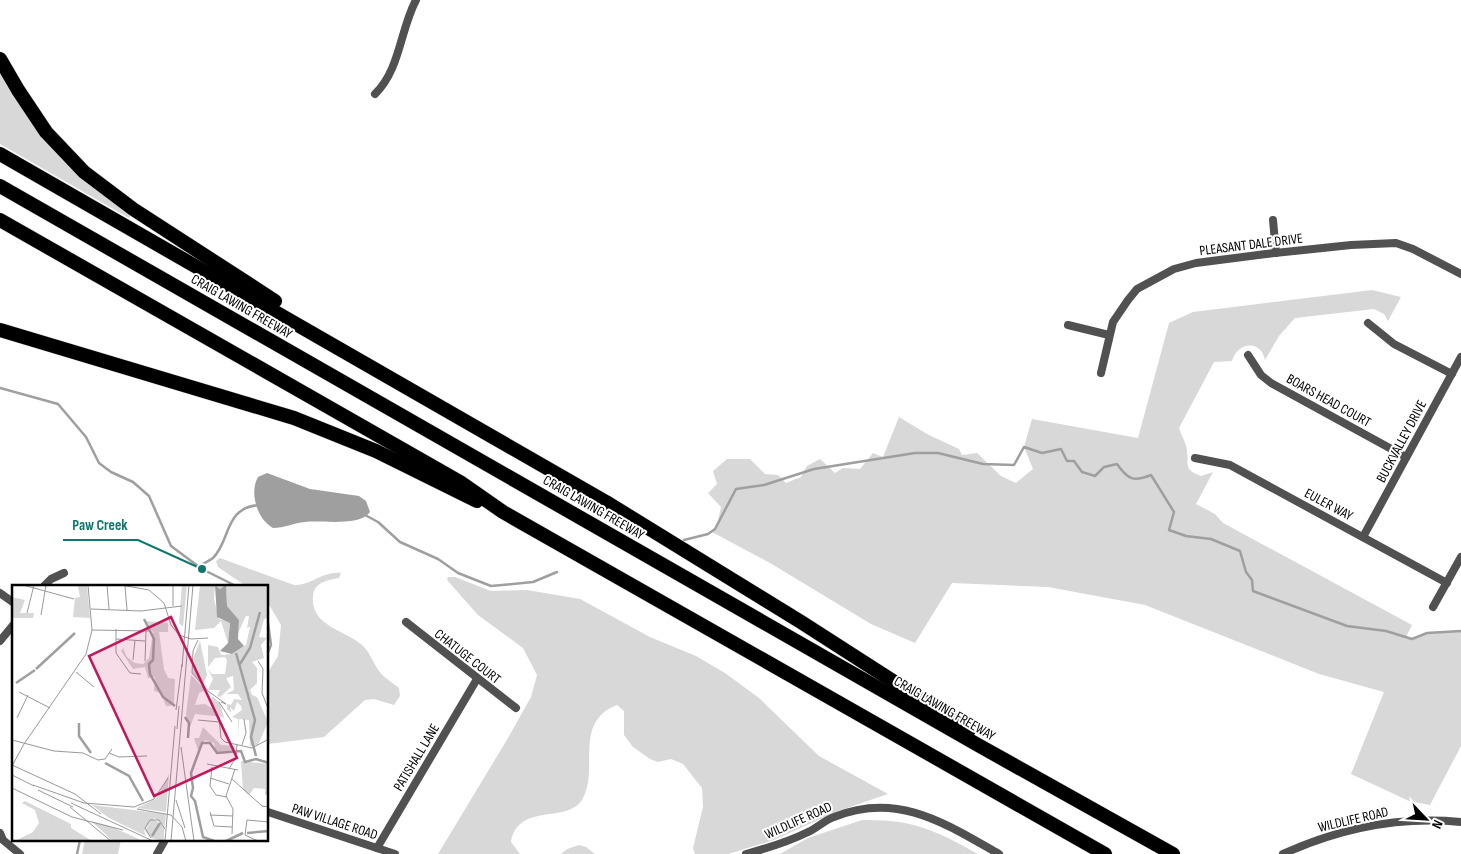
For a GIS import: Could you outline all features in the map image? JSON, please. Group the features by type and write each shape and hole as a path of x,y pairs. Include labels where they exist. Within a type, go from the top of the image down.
{"highway":[{"path":"0,59 46,132 64,153 108,192 302,318 342,350"},
{"path":"0,154 510,445 706,562 1066,793"},
{"name":"CRAIG LAWING FREEWAY","path":"0,186 969,740 1173,854"},
{"path":"0,220 460,482 503,512 1105,854"},
{"path":"0,229 120,289"},
{"path":"0,330 294,418 376,451 456,492 503,512"}],"street":[{"path":"374,94 385,84 390,75 408,16 416,0"},
{"path":"1273,220 1276,253"},
{"name":"PLEASANT DALE DRIVE","path":"1100,373 1113,322 1128,300 1137,289 1153,278 1174,269 1196,263 1276,253 1365,244 1396,243 1413,249 1461,274"},
{"path":"1368,323 1394,344 1452,374"},
{"path":"1068,325 1109,336"},
{"name":"BOARS HEAD COURT","path":"1248,355 1261,375 1272,383 1406,457"},
{"name":"BUCKVALLEY DRIVE","path":"1363,537 1461,357"},
{"name":"EULER WAY","path":"1195,458 1230,466 1447,583"},
{"path":"1433,608 1461,557"},
{"path":"45,585 50,579 64,573"},
{"path":"0,593 12,602"},
{"name":"CHATUGE COURT","path":"406,622 516,708"},
{"path":"0,641 12,626"},
{"name":"PATISHALL LANE","path":"377,848 477,679"},
{"name":"WILDLIFE ROAD","path":"746,854 792,839 834,817 872,808 900,809 925,814 999,854"},
{"name":"PAW VILLAGE ROAD","path":"269,812 395,854"},
{"name":"WILDLIFE ROAD","path":"1284,854 1323,836 1392,821 1461,822"},
{"path":"0,833 4,840 20,854"},
{"path":"157,854 164,842"}],"shaded area":[{"path":"0,67 5,77 131,215 129,218 0,144"},
{"path":"1372,290 1401,297 1388,321 1384,314 1374,309 1295,318 1279,336 1265,360 1263,353 1259,349 1249,346 1239,350 1232,361 1214,362 1179,428 1186,445 1189,469 1201,476 1213,472 1196,504 1215,514 1223,523 1412,625 1406,637 1412,639 1427,633 1461,631 1461,746 1430,805 1409,801 1351,774 1384,692 1319,674 1145,605 1048,587 952,583 915,643 871,624 770,563 712,532 717,526 721,507 708,493 717,484 713,471 727,459 750,459 765,474 778,475 786,483 801,477 807,466 820,459 835,473 843,468 860,469 873,453 883,457 899,417 927,434 959,449 962,455 977,453 1001,476 1016,483 1033,469 1024,447 1032,419 1138,438 1169,323 1193,312"},
{"path":"267,473 310,489 359,496 366,501 370,512 358,520 305,522 273,528 267,524 259,512 254,490 258,477"},
{"path":"220,558 294,585 300,585 328,574 341,573 339,578 322,583 314,591 314,606 317,614 330,626 362,645 381,674 399,688 400,696 394,705 374,699 365,700 324,737 269,744 269,670 278,656 281,625 269,605 269,585 245,585 218,567 216,561"},
{"path":"448,577 455,577 491,591 527,590 580,599 650,637 696,656 725,673 759,698 819,756 888,794 838,811 774,840 728,854 695,854 693,848 703,807 702,788 683,764 671,759 658,762 650,759 633,747 624,735 624,711 617,705 604,713 595,722 591,734 587,786 583,798 576,806 567,810 533,817 523,822 516,829 511,842 520,854 438,854 531,697 537,675 523,648 478,615 447,580"},
{"path":"862,820 910,824 936,832 978,854 780,854 808,838"},
{"path":"85,842 121,842 118,854 82,854"},
{"path":"579,845 586,847 595,854 561,854 567,849"}],"waterway":[{"path":"0,388 58,404 86,437 99,463 111,472 133,482 149,496 171,546 202,569 234,585"},
{"path":"684,540 708,534 715,529 736,489 764,485 814,469 915,453 938,453 983,464 1014,465 1024,447 1042,453 1061,449 1067,461 1074,461 1082,472 1095,476 1104,467 1117,464 1132,478 1136,479 1151,475 1174,512 1169,530 1186,536 1211,539 1240,551 1246,572 1252,580 1253,591 1347,626 1386,631 1412,639 1427,633 1461,631"},
{"path":"199,566 213,558 219,551 234,518 248,507 260,505"},
{"path":"365,515 378,522 400,542 438,559 458,573 491,586 533,582 557,572"},
{"path":"269,630 271,645 269,650"},
{"path":"77,854 80,842"}],"place":[{"name":"Paw Creek","path":"202,569"}]}
